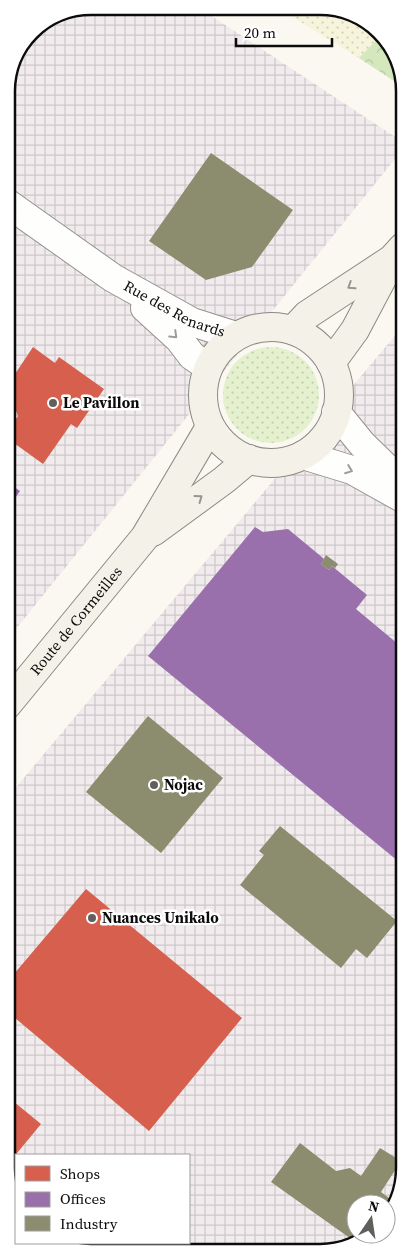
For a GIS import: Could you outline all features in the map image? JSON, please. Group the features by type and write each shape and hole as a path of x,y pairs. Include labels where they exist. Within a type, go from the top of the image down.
{"main road":[{"path":"293,330 307,315 396,254"},
{"path":"331,363 355,330 396,257"},
{"path":"276,328 293,330 314,343 331,363 336,375 338,393 336,412 330,429 318,444 303,455 286,461 267,463 249,459 226,447 210,427 203,408 203,386 208,367 220,349 236,336 255,329 276,328"},
{"name":"Route de Cormeilles","path":"15,695 145,537 210,427"},
{"name":"Route de Cormeilles","path":"145,537 224,480 249,459"}],"street":[{"name":"Rue des Renards","path":"15,208 113,278 192,322 236,336"},
{"name":"Rue des Renards","path":"113,278 179,339 192,356 208,367"},
{"path":"336,412 362,444 396,478"},
{"path":"303,455 352,470 396,495"}],"shaded area":[{"path":"210,15 396,137 396,158 15,630 15,86 23,57 31,45 49,28 76,16"},
{"path":"289,15 335,16 354,23 376,40 359,58"},
{"path":"396,334 396,1173 391,1194 346,1194 346,1239 335,1243 190,1244 190,1154 15,1154 15,788"}],"green space":[{"path":"376,40 386,53 395,82 359,58"},
{"path":"271,347 289,351 305,361 315,377 319,395 315,413 305,429 289,439 271,443 253,439 237,429 227,413 223,395 227,377 237,361 253,351"}],"building: Shops":[{"name":"Le Pavillon","path":"33,347 55,363 59,357 104,389 77,428 71,424 43,464 15,444 15,420 18,416 15,409 15,374"},
{"path":"86,889 242,1018 149,1131 15,1018 15,973"},
{"path":"15,1103 41,1124 16,1154 15,1154"}],"building: Offices":[{"path":"15,488 20,491 15,498"},
{"path":"255,527 263,532 288,529 324,559 321,564 329,570 332,566 367,595 356,609 396,642 396,859 148,656"}],"building: Industry":[{"path":"211,153 293,210 252,267 206,280 149,241"},
{"path":"326,555 338,564 335,568 332,566 329,570 321,564"},
{"name":"Nojac","path":"148,716 223,778 161,853 86,792"},
{"path":"280,826 396,920 396,922 367,958 356,949 341,968 240,885 264,855 259,851"},
{"path":"300,1143 336,1171 350,1168 361,1176 380,1148 396,1158 396,1169 381,1192 384,1194 346,1194 346,1235 271,1182"}],"place":[{"name":"Le Pavillon","path":"53,403"},
{"name":"Nojac","path":"154,785"},
{"name":"Nuances Unikalo","path":"92,918"}]}
